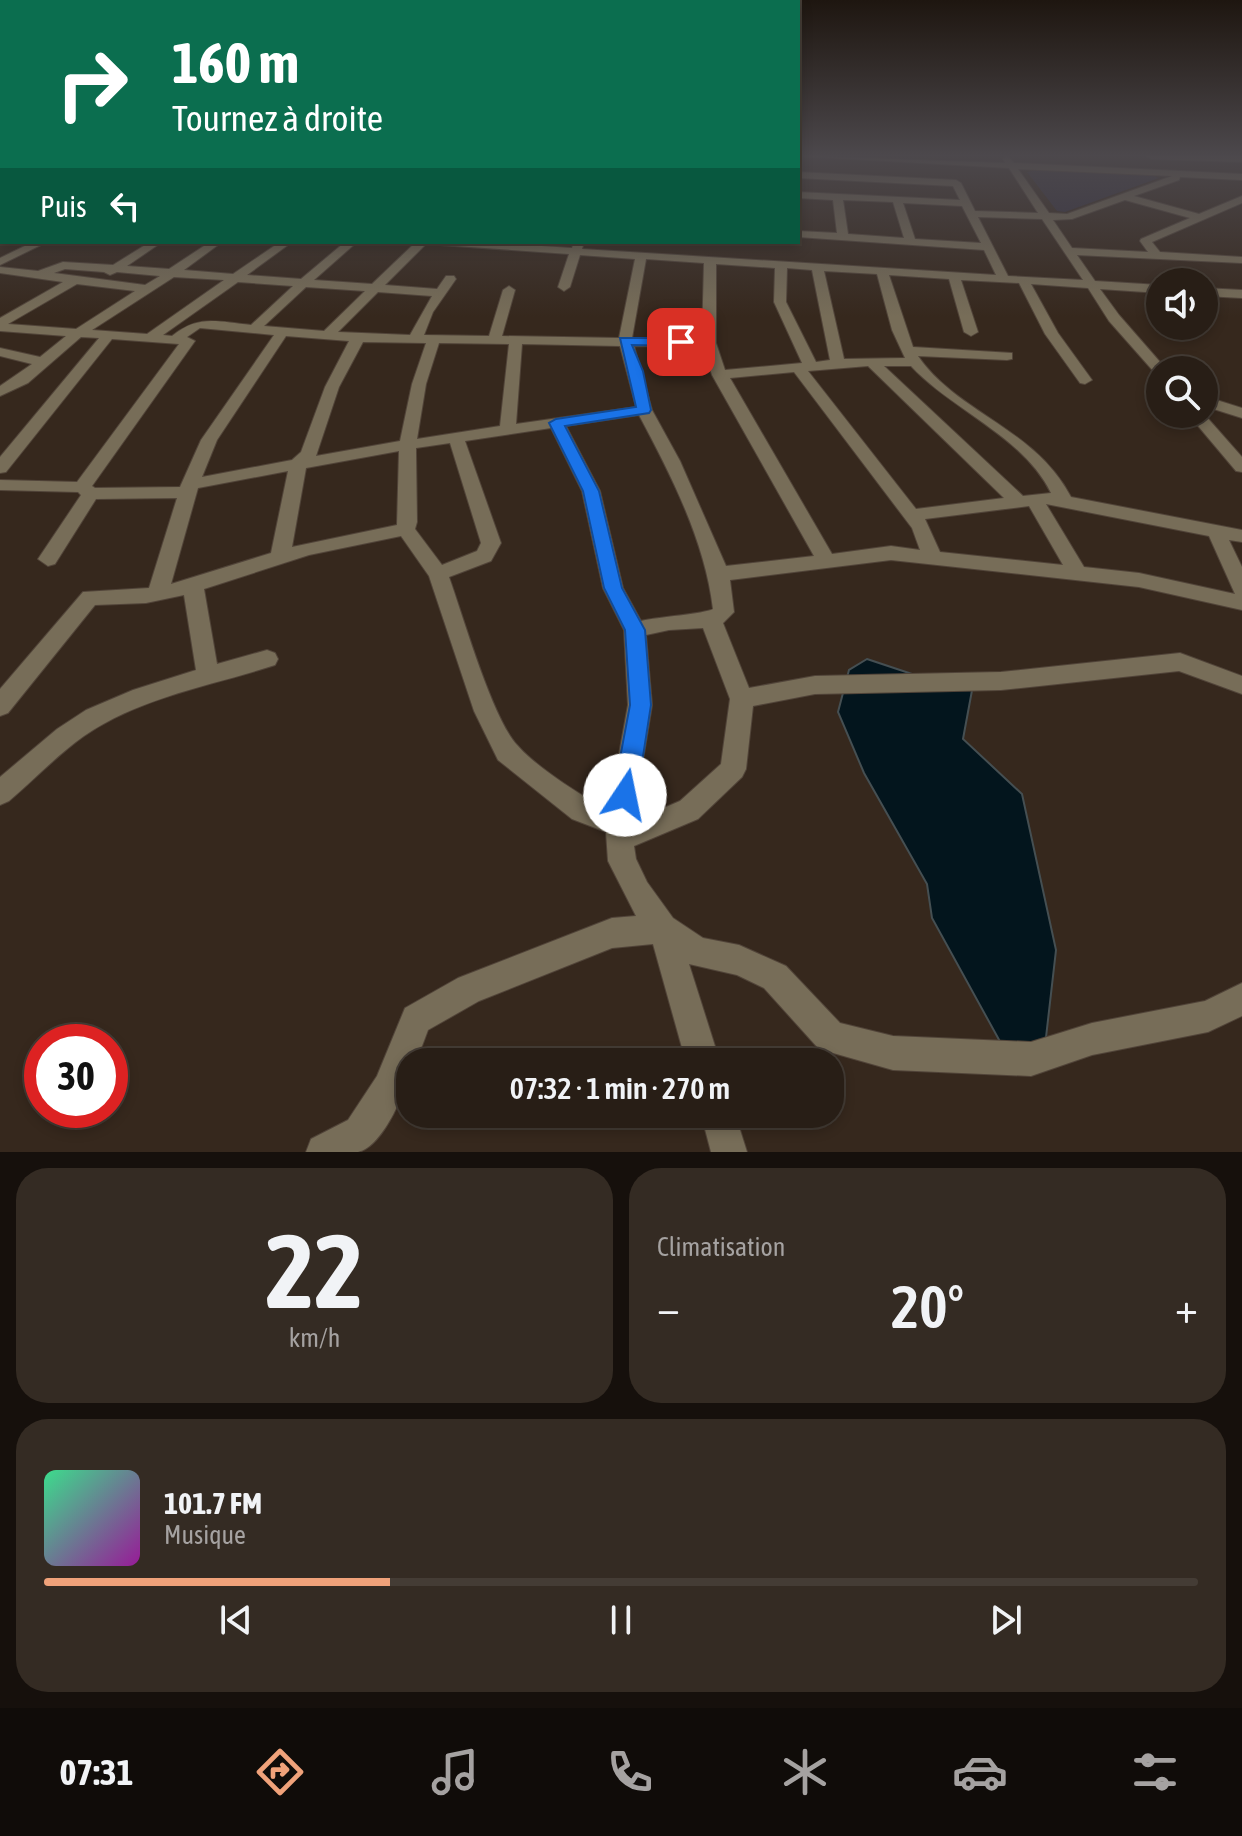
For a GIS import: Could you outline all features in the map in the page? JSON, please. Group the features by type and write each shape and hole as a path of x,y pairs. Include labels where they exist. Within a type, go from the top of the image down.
{"street":[{"path":"840,210 843,237"},
{"path":"900,210 911,242"},
{"path":"970,210 1004,279"},
{"path":"983,210 1046,218 1068,217 1089,210"},
{"path":"1041,210 1114,318 1148,356"},
{"path":"1172,210 1199,217"},
{"path":"1157,256 1145,241 1217,210"},
{"path":"800,234 988,247"},
{"path":"0,262 38,244"},
{"path":"0,325 80,282 112,270 154,244"},
{"path":"0,392 31,376 41,362 77,334 173,274 214,244"},
{"path":"151,337 284,244"},
{"path":"254,329 350,244"},
{"path":"327,336 420,244"},
{"path":"504,244 578,247 641,256 710,260 736,257 781,265 1146,288"},
{"path":"564,287 578,247"},
{"path":"1068,251 1239,258"},
{"path":"635,630 669,622 711,620 724,612 719,574 672,461 644,410 636,371 625,341 641,256"},
{"path":"710,260 709,343 719,375 826,560"},
{"path":"40,275 63,265 441,293"},
{"path":"781,265 780,302 804,366 926,535 932,556"},
{"path":"817,267 838,364"},
{"path":"882,271 894,316 913,356 1011,438 1044,470 1063,499"},
{"path":"4,273 148,289"},
{"path":"954,276 971,332"},
{"path":"415,339 450,279"},
{"path":"1023,280 1052,334 1085,380"},
{"path":"494,340 509,290"},
{"path":"1236,294 1242,305"},
{"path":"177,338 198,324 358,338 709,343"},
{"path":"0,325 77,334 188,341 86,490 48,559"},
{"path":"158,593 189,488 217,426 282,332"},
{"path":"0,468 108,336"},
{"path":"280,557 298,464 309,454 332,387 358,338"},
{"path":"405,529 408,522 406,445 419,379 434,339"},
{"path":"508,430 516,340"},
{"path":"0,352 41,362"},
{"path":"719,375 913,356 1007,356"},
{"path":"871,361 1025,498 1079,575"},
{"path":"1218,405 1242,413"},
{"path":"0,485 86,490 189,488 406,445 644,410"},
{"path":"556,423 591,491 613,588 635,630 640,705 618,832 622,861 637,892 663,928 697,952 739,960 775,977 831,1037 893,1053 1031,1059 1092,1039 1208,1016 1242,999"},
{"path":"1208,428 1242,467"},
{"path":"438,574 484,556 491,543 456,438"},
{"path":"912,515 1025,498 1063,499 1242,536"},
{"path":"405,529 438,574 486,711 507,752 581,810 618,832 689,810 733,769 742,699 711,620"},
{"path":"0,706 90,597 118,600 158,593 280,557 405,529"},
{"path":"1216,531 1242,589"},
{"path":"719,574 891,553 1153,582 1242,603"},
{"path":"193,585 208,675"},
{"path":"0,793 75,729 96,717 208,675 267,659"},
{"path":"742,699 815,685 1001,681 1180,662 1242,685"},
{"path":"663,928 699,1048"},
{"path":"332,1150 360,1132 389,1088 416,1019 469,989 612,933 663,928"},
{"path":"722,1128 729,1152"}],"water":[{"path":"867,659 918,676 973,685 963,739 1022,794 1056,950 1045,1046 1003,1047 932,918 927,884 864,773 838,712 849,670"}],"route":[{"path":"625,795 640,705 635,630 613,588 591,491 556,423 644,410 636,371 625,341 681,342"}]}
